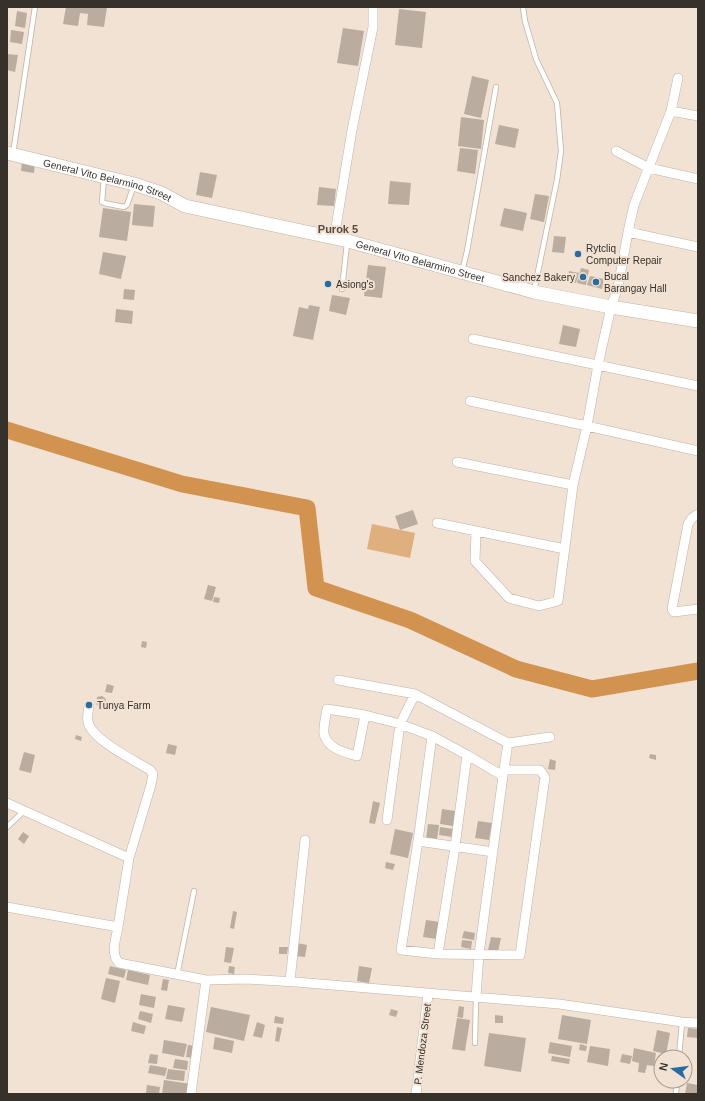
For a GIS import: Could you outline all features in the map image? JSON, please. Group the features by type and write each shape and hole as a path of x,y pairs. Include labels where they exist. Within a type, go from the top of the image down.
{"street":[{"path":"334,239 352,130 373,27 373,7"},
{"path":"476,531 475,561 509,598 539,606 558,601 573,485 587,426 598,365 611,307 618,286 634,205 672,110 678,78"},
{"path":"672,110 698,116"},
{"path":"616,151 648,168 698,179"},
{"name":"General Vito Belarmino Street","path":"10,153 134,184 161,193 185,206 348,241 534,292 611,307 698,321"},
{"path":"628,232 698,247"},
{"path":"473,339 698,386"},
{"path":"470,401 698,451"},
{"path":"457,462 573,485"},
{"path":"698,514 692,518 688,524 672,609 674,612 698,609"},
{"path":"437,523 565,549"},
{"path":"338,680 415,694 508,743 550,737"},
{"path":"387,820 400,724 415,694"},
{"path":"89,706 88,721 92,732 102,741 150,770 153,774 129,858 114,951 116,959 119,962 206,980 246,979 358,986 428,994 559,1004 698,1023"},
{"path":"365,715 357,756 341,752 330,745 324,734 327,709 365,715 400,724 432,736 503,773 540,770 545,777 520,955 438,954 401,950 432,736"},
{"path":"476,997 479,954 508,743"},
{"path":"438,954 455,847 467,755"},
{"path":"7,803 129,858"},
{"path":"290,981 305,840"},
{"path":"418,841 493,852"},
{"path":"7,907 118,927"},
{"path":"192,1094 206,980"},
{"name":"P. Mendoza Street","path":"416,1094 428,994"}],"lane":[{"path":"10,153 35,7"},
{"path":"523,7 525,21 536,60 557,103 561,151 558,180 534,292"},
{"path":"461,273 467,251 496,87"},
{"path":"104,176 101,198 102,202 104,203 124,207 128,205 134,184"},
{"path":"342,288 348,241"},
{"path":"7,827 24,811"},
{"path":"177,975 194,891"},
{"path":"475,1043 476,997"},
{"path":"680,1049 682,1022"}],"shaded area":[{"path":"372,524 415,533 410,558 367,549"}],"building":[{"path":"66,7 107,7 104,27 87,25 88,14 80,13 78,26 63,24"},
{"path":"399,9 426,12 422,48 395,45"},
{"path":"17,11 27,13 25,28 15,26"},
{"path":"343,28 364,31 358,66 337,63"},
{"path":"11,30 24,32 22,44 10,42"},
{"path":"7,54 18,55 15,72 7,70"},
{"path":"472,76 489,80 481,118 464,114"},
{"path":"461,117 484,120 481,149 458,146"},
{"path":"499,125 519,129 515,148 495,144"},
{"path":"460,148 478,150 475,174 457,171"},
{"path":"22,162 35,163 34,173 21,171"},
{"path":"200,172 217,175 212,198 196,195"},
{"path":"390,181 411,183 409,205 388,204"},
{"path":"319,187 336,189 334,206 317,205"},
{"path":"535,194 549,196 544,222 530,219"},
{"path":"134,204 155,206 153,227 132,225"},
{"path":"103,208 131,212 127,241 99,237"},
{"path":"504,208 527,213 523,231 500,226"},
{"path":"554,236 566,237 564,253 552,252"},
{"path":"103,252 126,256 121,279 99,274"},
{"path":"368,265 386,267 382,298 364,296"},
{"name":"Sanchez Bakery","path":"581,268 589,270 586,285 577,283"},
{"path":"569,271 579,273 576,283 567,280"},
{"name":"Bucal Barangay Hall","path":"590,276 604,279 602,289 587,285"},
{"path":"124,289 135,290 134,300 123,299"},
{"path":"332,295 350,298 346,315 329,311"},
{"path":"309,305 320,307 313,340 293,336 299,307 308,309"},
{"path":"116,309 133,311 132,324 115,322"},
{"path":"563,325 580,329 576,347 559,344"},
{"path":"413,510 418,524 400,530 395,516"},
{"path":"208,585 216,587 212,601 204,599"},
{"path":"214,597 220,598 219,603 213,602"},
{"path":"142,641 147,642 146,648 141,647"},
{"path":"107,684 114,686 112,693 105,692"},
{"path":"102,696 106,699 105,705 101,708 96,704 97,697"},
{"path":"76,735 82,737 81,741 75,739"},
{"path":"168,744 177,746 175,755 166,753"},
{"path":"24,752 35,755 31,773 19,770"},
{"path":"650,754 656,755 656,760 649,758"},
{"path":"550,759 556,761 555,770 548,769"},
{"path":"373,801 380,803 375,824 369,823"},
{"path":"442,809 455,811 453,826 440,824"},
{"path":"478,821 492,823 489,840 475,838"},
{"path":"428,824 439,825 437,840 426,839"},
{"path":"440,827 453,829 452,837 439,835"},
{"path":"395,829 413,833 408,858 390,854"},
{"path":"23,832 29,836 24,844 18,839"},
{"path":"386,862 395,864 393,870 385,868"},
{"path":"233,911 237,912 234,929 230,928"},
{"path":"426,920 440,922 437,939 423,937"},
{"path":"464,931 475,933 474,940 462,938"},
{"path":"491,937 501,938 498,952 488,950"},
{"path":"462,940 472,941 471,949 461,947"},
{"path":"297,943 307,945 305,957 295,956"},
{"path":"226,947 234,948 231,963 224,962"},
{"path":"279,947 288,947 287,954 279,954"},
{"path":"110,966 126,970 124,978 108,974"},
{"path":"229,966 235,967 234,974 228,973"},
{"path":"359,966 372,968 369,983 357,981"},
{"path":"128,970 150,975 148,985 126,980"},
{"path":"106,978 120,981 115,1003 101,999"},
{"path":"163,979 169,980 167,991 161,990"},
{"path":"141,994 156,997 154,1008 139,1005"},
{"path":"168,1005 185,1008 182,1022 165,1019"},
{"path":"459,1006 464,1007 463,1018 457,1017"},
{"path":"211,1007 250,1015 244,1041 206,1032"},
{"path":"391,1009 398,1011 396,1017 389,1015"},
{"path":"140,1011 153,1014 151,1023 138,1019"},
{"path":"495,1015 503,1016 503,1023 495,1023"},
{"path":"562,1015 591,1020 587,1044 558,1039"},
{"path":"275,1016 284,1018 283,1024 274,1023"},
{"path":"457,1018 470,1020 465,1051 452,1049"},
{"path":"133,1022 146,1026 144,1034 131,1031"},
{"path":"257,1022 265,1025 262,1038 253,1036"},
{"path":"277,1027 282,1028 279,1042 275,1041"},
{"path":"688,1028 698,1029 698,1038 687,1037"},
{"path":"657,1030 670,1033 667,1049 653,1049"},
{"path":"489,1033 526,1038 521,1072 484,1066"},
{"path":"215,1037 234,1041 232,1053 213,1049"},
{"path":"164,1040 187,1044 184,1057 162,1053"},
{"path":"550,1042 572,1046 570,1057 548,1053"},
{"path":"580,1044 587,1046 586,1051 579,1050"},
{"path":"188,1045 195,1046 193,1058 186,1057"},
{"path":"590,1046 610,1049 608,1066 587,1062"},
{"path":"634,1048 653,1052 653,1066 647,1065 645,1073 638,1072 639,1063 632,1061"},
{"path":"150,1054 158,1055 157,1064 148,1063"},
{"path":"622,1054 632,1056 630,1064 620,1062"},
{"path":"552,1056 570,1059 569,1064 551,1061"},
{"path":"175,1059 188,1061 187,1070 173,1068"},
{"path":"150,1065 167,1068 165,1076 148,1073"},
{"path":"168,1069 185,1071 184,1081 166,1079"},
{"path":"164,1080 191,1084 189,1094 162,1094"},
{"path":"693,1084 698,1085 698,1094 685,1094 686,1089 693,1089"},
{"path":"147,1085 160,1087 159,1094 146,1093"}],"waterway":[{"path":"7,430 182,484 307,508 316,588 410,620 516,669 592,689 698,671"}],"place":[{"name":"Rytcliq Computer Repair","path":"578,254"},
{"name":"Sanchez Bakery","path":"583,277"},
{"name":"Bucal Barangay Hall","path":"596,282"},
{"name":"Asiong's","path":"328,284"},
{"name":"Tunya Farm","path":"89,705"}],"district":[{"name":"Purok 5","path":"338,229"}]}
